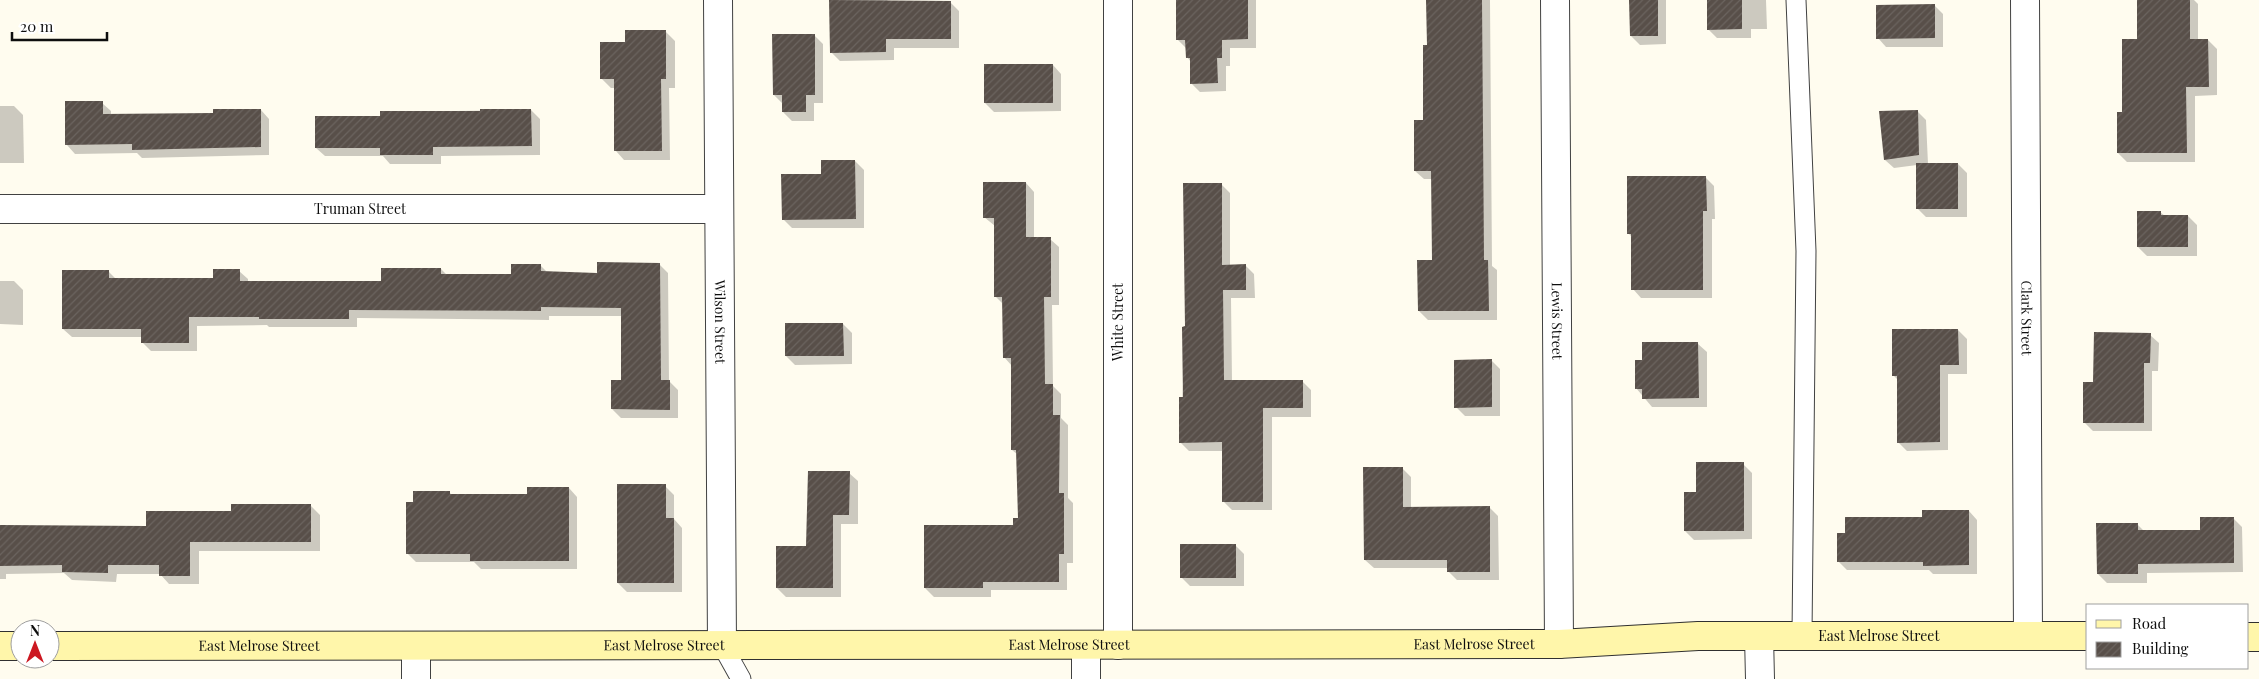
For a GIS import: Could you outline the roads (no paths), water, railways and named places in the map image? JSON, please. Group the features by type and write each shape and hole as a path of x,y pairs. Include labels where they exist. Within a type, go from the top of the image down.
{"main road":[{"name":"East Melrose Street","path":"60,646 1559,644 1698,636 2086,636"}],"street":[{"name":"Wilson Street","path":"718,0 722,645"},
{"name":"White Street","path":"1118,0 1118,645"},
{"name":"Lewis Street","path":"1555,0 1559,644"},
{"name":"Clark Street","path":"2025,0 2028,635"},
{"name":"Truman Street","path":"0,209 719,210"},
{"path":"1759,636 1760,679"},
{"path":"1086,645 1086,679"},
{"path":"416,647 416,679"}],"lane":[{"path":"1796,0 1806,251 1802,635"},
{"path":"722,645 741,679"}]}
